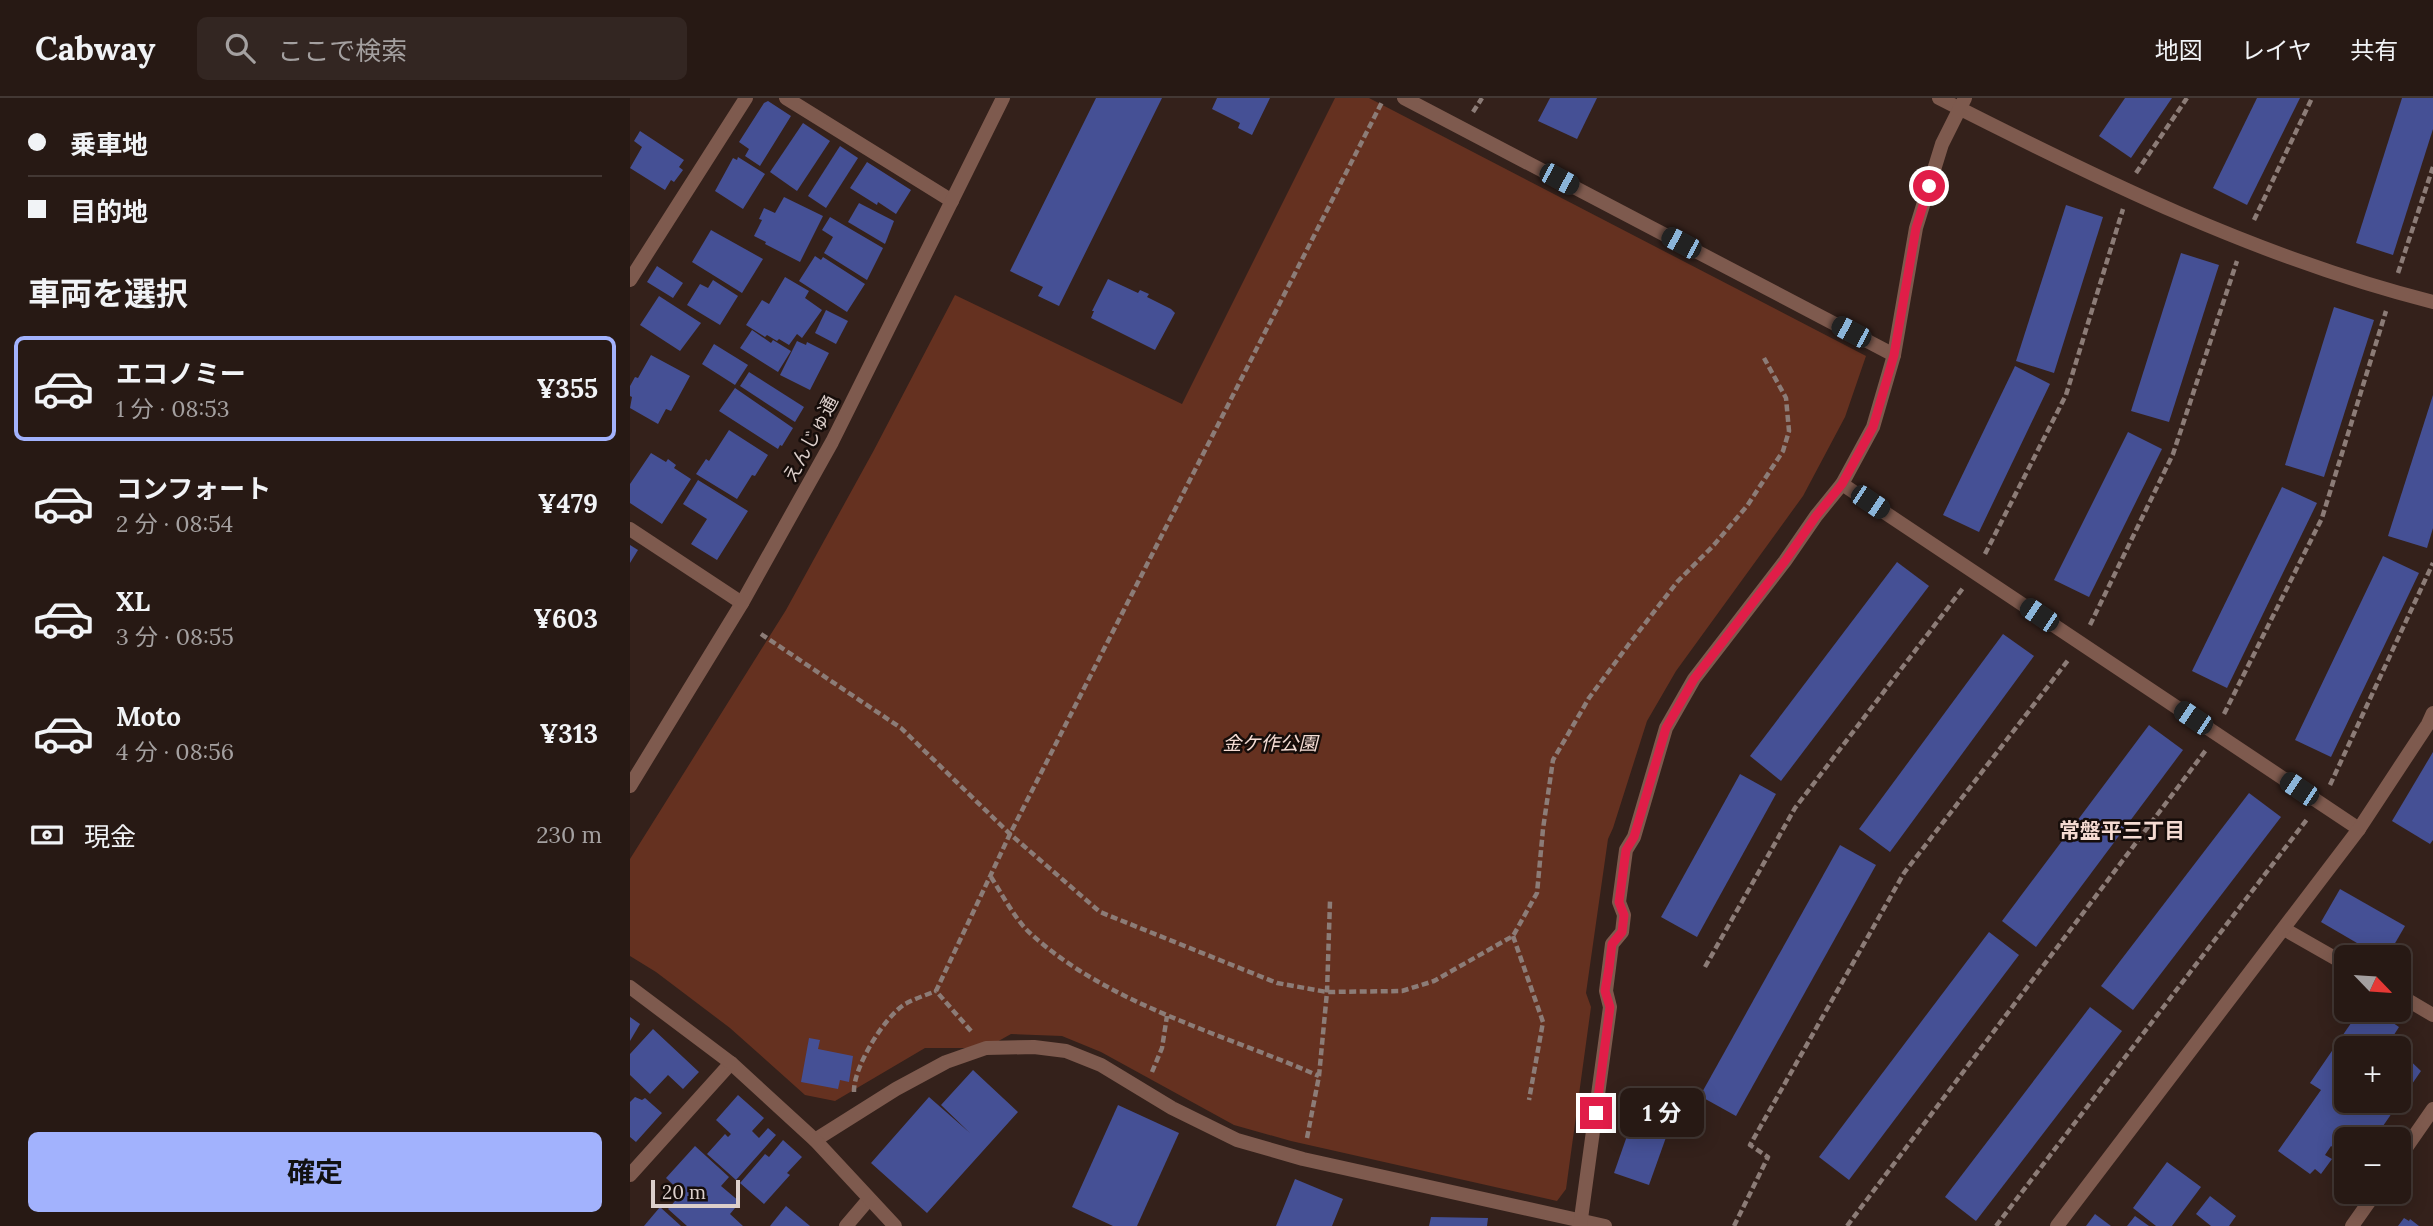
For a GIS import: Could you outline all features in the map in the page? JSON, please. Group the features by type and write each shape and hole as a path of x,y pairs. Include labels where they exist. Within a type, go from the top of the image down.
{"street":[{"path":"630,280 747,98"},
{"path":"786,98 952,201"},
{"name":"えんじゅ通","path":"630,786 742,603 832,442 1003,98"},
{"path":"1404,98 1894,355"},
{"path":"1938,98 1962,103 2127,192 2244,241 2392,291 2433,302"},
{"path":"1581,1223 1610,1007 1605,991 1612,944 1622,932 1624,915 1619,902 1626,850 1634,837 1666,728 1694,679 1842,484 1873,427 1894,355 1916,228 1942,144 1962,103"},
{"path":"1842,484 2359,829"},
{"path":"630,529 742,603"},
{"path":"2057,1226 2359,829 2431,721"},
{"path":"2284,929 2334,958"},
{"path":"630,987 731,1063 815,1140 895,1226"},
{"path":"2412,1003 2433,1015"},
{"path":"815,1140 946,1062 986,1048 1034,1047 1066,1051 1101,1065 1172,1108 1237,1140 1303,1159 1581,1223 1605,1226"},
{"path":"630,1175 731,1063"},
{"path":"2411,1141 2433,1109"},
{"path":"846,1226 869,1199"},
{"path":"2352,1226 2368,1204"}],"path":[{"path":"854,1097 853,1082 873,1040 903,1005 936,991 1010,834 1384,98"},
{"path":"1705,967 1795,808 1975,573 2066,395 2127,192 2187,98"},
{"path":"1734,1226 1768,1157 1750,1144 1904,873 2081,644 2173,454 2244,241 2312,98"},
{"path":"761,634 901,729 1010,834 1100,912 1277,984 1327,992 1402,991 1434,981 1513,936 1537,893 1553,760 1589,698 1621,655 1678,581 1747,506 1783,451 1789,431 1786,398 1764,358"},
{"path":"1996,1226 2320,803 2433,563"},
{"path":"990,876 1029,932 1076,968 1167,1016 1264,1051 1319,1076"},
{"path":"1303,1159 1319,1076 1327,992 1330,901"},
{"path":"1513,936 1543,1022 1529,1100"},
{"path":"936,991 986,1048"},
{"path":"1144,1091 1162,1048 1167,1016"}],"green space":[{"name":"金ケ作公園","path":"1335,98 1369,98 1866,356 1845,417 1803,496 1676,671 1647,721 1608,839 1586,993 1591,1007 1566,1189 1557,1201 1291,1141 1234,1125 1101,1052 1062,1036 1011,1034 986,1048 925,1048 835,1101 805,1095 730,1028 656,972 630,956 630,859 786,610 955,295 1182,404"}],"building":[{"path":"1096,98 1162,98 1059,306 1038,296 1043,287 1010,271"},
{"path":"1217,98 1270,98 1252,135 1238,128 1240,123 1212,109"},
{"path":"1550,98 1597,98 1577,139 1538,121"},
{"path":"2125,98 2172,98 2131,158 2099,136"},
{"path":"2257,98 2300,98 2247,205 2213,188"},
{"path":"2402,98 2433,98 2433,129 2393,255 2356,243"},
{"path":"768,101 791,116 760,166 745,156 749,149 739,142 764,103"},
{"path":"803,123 830,141 797,191 770,172"},
{"path":"640,131 684,160 679,167 683,170 674,182 671,180 665,190 630,168 642,147 634,141"},
{"path":"840,146 858,158 826,208 808,196"},
{"path":"738,157 765,174 743,209 715,191 733,158 737,160"},
{"path":"867,162 911,190 896,214 850,188"},
{"path":"784,197 823,216 800,262 754,236 762,220 759,219 764,208 775,213"},
{"path":"859,203 894,221 885,244 848,222"},
{"path":"2066,205 2103,217 2054,373 2016,361"},
{"path":"830,217 883,248 867,280 824,253 833,237 822,230"},
{"path":"711,230 763,259 742,293 692,262"},
{"path":"2181,253 2219,265 2169,422 2131,411"},
{"path":"815,256 821,260 823,257 865,284 847,312 799,281"},
{"path":"657,266 683,283 673,298 647,282"},
{"path":"785,277 809,291 805,298 822,310 802,338 797,334 789,345 767,335 765,337 746,325 762,300 769,304"},
{"path":"1108,279 1138,293 1140,290 1149,294 1147,297 1175,313 1155,350 1091,318"},
{"path":"713,280 738,296 720,325 687,305 700,284 708,288"},
{"path":"659,296 701,323 680,351 640,325"},
{"path":"2334,307 2374,320 2324,477 2285,465"},
{"path":"826,310 848,321 836,344 815,333"},
{"path":"752,330 771,343 773,340 791,351 778,372 740,348"},
{"path":"797,341 806,345 807,342 829,353 810,390 780,375"},
{"path":"714,344 748,365 735,385 702,364"},
{"path":"651,355 690,376 671,411 666,409 658,424 630,408 630,386 635,377 638,378"},
{"path":"2015,366 2050,384 1979,532 1943,515"},
{"path":"749,372 804,407 795,422 740,386"},
{"path":"735,388 793,428 782,446 778,449 719,411"},
{"path":"2433,395 2433,528 2427,548 2388,536"},
{"path":"729,430 768,455 737,499 696,474 706,459 709,461"},
{"path":"2128,432 2162,449 2089,597 2054,580"},
{"path":"651,453 666,462 668,459 676,465 674,468 691,479 662,524 630,503 630,484"},
{"path":"698,480 748,511 717,560 691,544 707,519 683,504"},
{"path":"2282,487 2317,503 2227,688 2192,671"},
{"path":"630,545 638,550 630,563"},
{"path":"2383,556 2419,573 2331,757 2295,740"},
{"path":"1897,562 1929,586 1781,781 1750,756"},
{"path":"2003,634 2034,656 1890,852 1859,829"},
{"path":"2149,725 2183,750 2036,947 2002,921"},
{"path":"2433,752 2433,840 2430,844 2392,821"},
{"path":"1740,774 1776,794 1697,937 1661,917"},
{"path":"2249,793 2281,817 2133,1010 2101,986"},
{"path":"1840,845 1876,865 1736,1116 1700,1096"},
{"path":"2340,889 2405,926 2394,945 2360,945 2321,922"},
{"path":"1989,932 2019,955 1849,1180 1819,1157"},
{"path":"2090,1007 2122,1031 1976,1221 1945,1197"},
{"path":"630,1017 640,1024 630,1041"},
{"path":"2352,1022 2392,1022 2399,1027 2393,1036 2342,1036"},
{"path":"653,1029 699,1072 683,1089 668,1075 650,1094 630,1075 630,1054"},
{"path":"809,1038 820,1040 818,1049 853,1056 849,1082 840,1080 838,1089 801,1082"},
{"path":"2334,1048 2334,1113 2392,1113 2382,1127 2334,1127 2334,1148 2331,1146 2325,1155 2332,1159 2321,1174 2315,1169 2310,1174 2278,1151 2321,1090 2310,1083"},
{"path":"2411,1061 2421,1071 2411,1085"},
{"path":"973,1070 1018,1112 927,1213 871,1163 929,1097 970,1133 941,1105"},
{"path":"738,1095 764,1118 752,1131 759,1138 768,1128 776,1135 736,1180 707,1154 725,1134 728,1137 731,1134 716,1120"},
{"path":"635,1097 642,1100 645,1098 662,1113 636,1142 630,1137 630,1102"},
{"path":"1118,1105 1179,1133 1137,1226 1113,1226 1072,1207"},
{"path":"1634,1116 1669,1129 1649,1185 1614,1173"},
{"path":"783,1140 802,1157 764,1204 740,1183 765,1154 769,1157"},
{"path":"695,1146 729,1177 721,1186 740,1202 730,1214 743,1226 687,1226 668,1209 682,1193 666,1178"},
{"path":"2167,1162 2201,1187 2172,1226 2156,1226 2133,1208"},
{"path":"1295,1179 1343,1199 1332,1226 1276,1226"},
{"path":"2210,1196 2236,1216 2229,1226 2211,1226 2196,1214"},
{"path":"786,1206 810,1226 770,1226"},
{"path":"660,1207 681,1226 644,1226"},
{"path":"2095,1214 2111,1226 2086,1226"},
{"path":"2135,1216 2149,1226 2127,1226"},
{"path":"1431,1217 1488,1218 1487,1226 1429,1226"},
{"path":"2404,1218 2409,1221 2410,1219 2419,1226 2398,1226"}],"district":[{"name":"常盤平三丁目","path":"2122,830"}],"route":[{"path":"1596,1113 1610,1007 1605,991 1612,944 1622,932 1624,915 1619,902 1626,850 1634,837 1666,728 1694,679 1842,484 1873,427 1894,355 1916,228 1929,186"}]}
